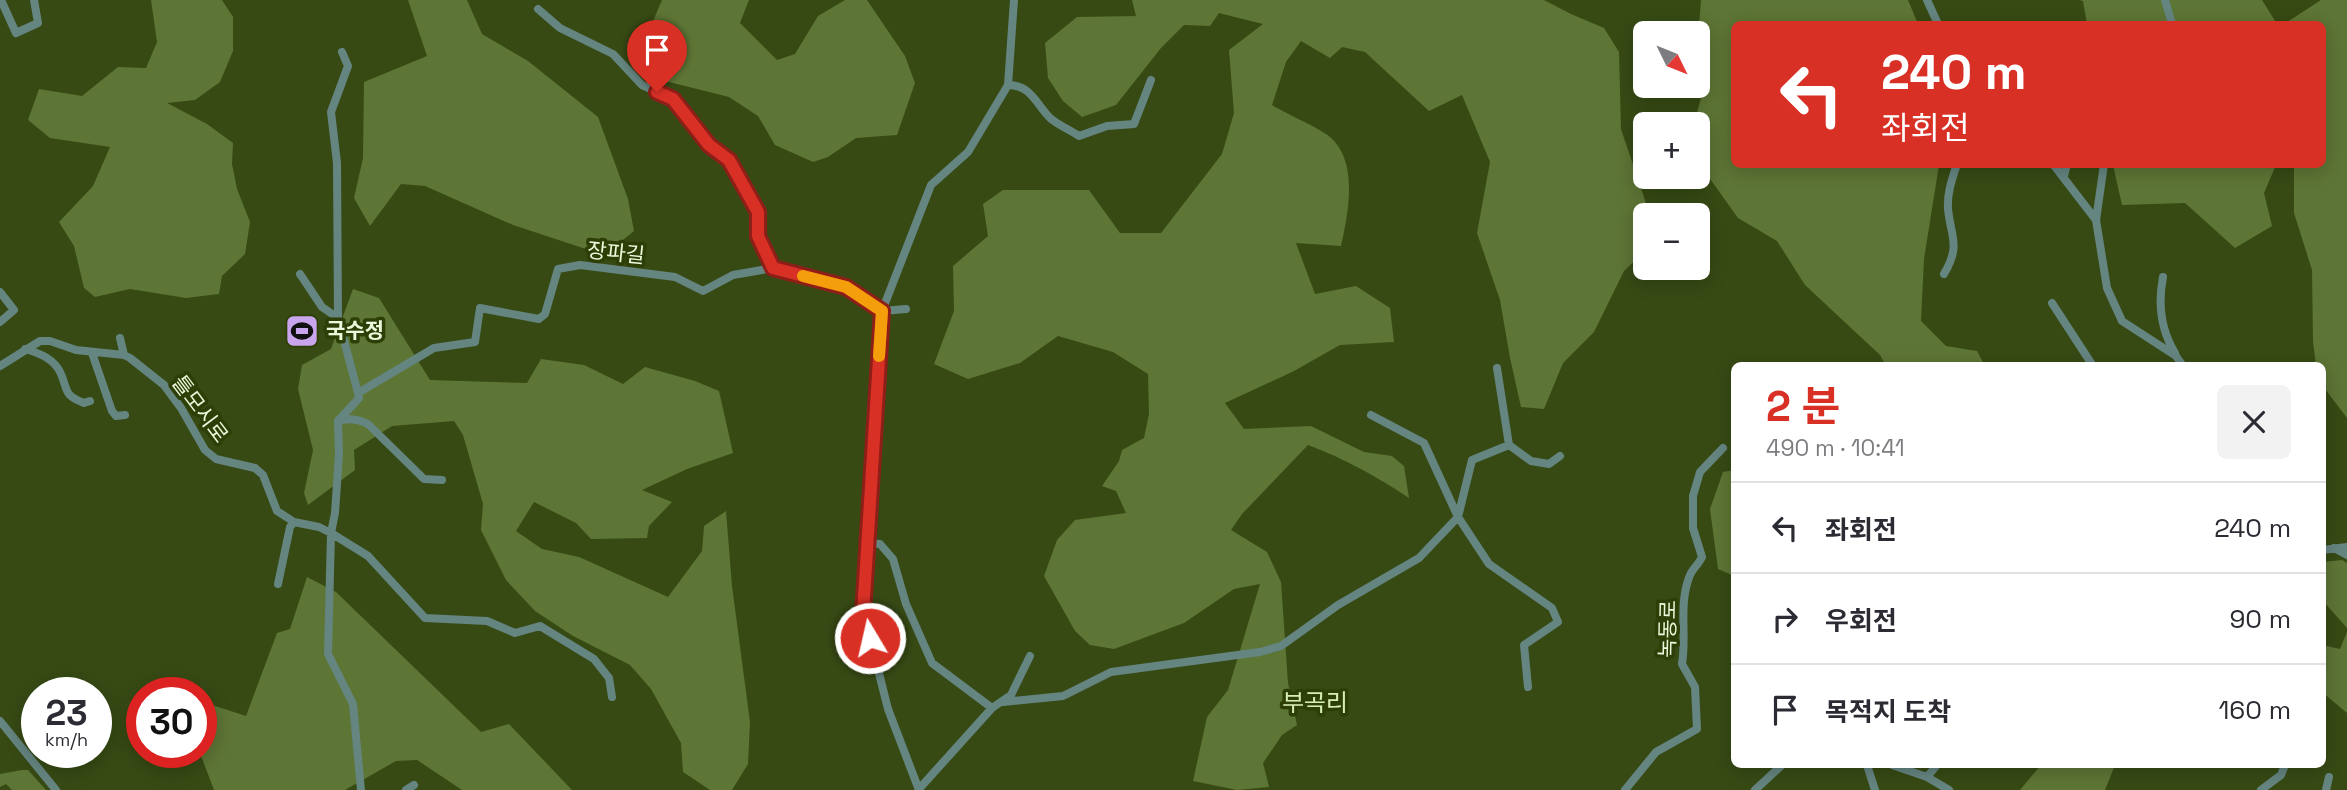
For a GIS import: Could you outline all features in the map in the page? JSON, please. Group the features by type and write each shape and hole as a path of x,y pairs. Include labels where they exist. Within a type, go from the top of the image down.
{"street":[{"path":"1,0 16,33 38,23 34,0"},
{"path":"1013,0 1008,85 968,152 931,185 882,311 863,614 888,709 919,789 992,708 1011,695 1030,656"},
{"path":"1927,0 1937,21"},
{"path":"2165,0 2171,21"},
{"path":"538,9 560,28 613,54 642,85 673,99 709,145 729,160 758,212 758,236 773,268 846,287 882,311 906,309"},
{"path":"342,52 348,66 331,112 337,163 338,318 358,393"},
{"path":"1008,85 1015,85 1030,92 1051,118 1079,136 1107,126 1134,124 1151,80"},
{"path":"1944,274 1951,261 1955,237 1948,208 1955,168"},
{"path":"2057,168 2096,220"},
{"path":"2064,176 2066,168"},
{"path":"2103,168 2096,220 2107,288 2122,321 2176,356"},
{"name":"장파길","path":"338,421 359,398 358,393 434,348 475,342 480,309 539,319 545,314 558,269 580,265 675,277 703,291 733,275 773,268"},
{"path":"300,274 322,307 338,318"},
{"path":"2163,277 2161,314 2169,344 2180,362"},
{"path":"0,292 15,310 0,322"},
{"path":"2052,303 2090,362"},
{"path":"0,366 40,341 50,341 92,353 124,355 120,338"},
{"path":"25,349 42,355 57,366 68,394 83,402 90,401"},
{"path":"92,353 112,411 116,416 124,415"},
{"name":"틀모시로","path":"124,355 163,385 181,408 205,450 216,459 255,468 263,475 277,511 294,522"},
{"path":"1497,368 1509,444 1531,461 1549,464 1560,456"},
{"path":"1371,415 1424,443 1458,517 1489,564 1552,608 1558,622 1524,645 1528,687"},
{"path":"361,790 353,705 328,654 331,533 339,454 338,421 361,420 424,480 442,480"},
{"path":"1003,702 1063,696 1111,672 1259,652 1282,646 1338,605 1419,558 1458,517 1472,460 1509,444"},
{"name":"녹동로","path":"1625,790 1656,752 1697,729 1695,687 1682,664 1685,649 1682,622 1685,596 1689,577 1702,557 1692,528 1693,496 1700,472 1723,448"},
{"path":"278,584 290,527 294,522 319,527 368,556 425,618 487,621 515,633 540,626 594,659 609,678 612,697"},
{"path":"868,542 880,544 893,559 906,604 932,663 992,708"},
{"path":"2326,549 2347,547"},
{"path":"2334,548 2347,555"},
{"path":"0,721 55,790"},
{"path":"1755,790 1779,768"},
{"path":"1868,768 1875,790"},
{"path":"1901,768 1927,777 1949,790"},
{"path":"1927,777 1934,768"},
{"path":"2261,790 2281,775 2284,768"},
{"path":"2326,790 2329,777"}],"green space":[{"path":"151,0 222,0 233,17 233,51 220,82 195,100 167,103 207,124 233,143 232,164 237,189 250,222 245,254 222,276 219,294 186,298 130,289 95,297 84,288 74,246 59,222 93,186 110,147 50,138 28,120 39,89 82,96 118,67 146,68 157,42"},
{"path":"408,0 467,0 482,34 528,61 598,117 628,199 634,231 604,255 513,225 425,186 401,184 370,226 354,198 363,158 364,82 427,56"},
{"path":"662,0 749,0 740,23 777,60 795,54 818,16 845,0 867,0 905,56 915,83 897,135 856,138 828,157 813,162 775,145 758,116 729,97 649,77 636,61"},
{"path":"1132,0 1544,0 1604,28 1619,52 1621,129 1633,165 1633,189 1641,189 1646,203 1633,203 1633,262 1624,271 1594,332 1563,363 1544,409 1521,407 1500,300 1477,233 1490,162 1462,95 1429,111 1365,52 1342,47 1330,58 1301,41 1286,62 1272,105 1330,137 1345,160 1348,174 1348,204 1341,246 1296,243 1315,294 1356,286 1390,308 1394,342 1340,345 1294,371 1225,403 1244,429 1311,426 1364,452 1392,456 1404,466 1409,498 1360,468 1308,445 1242,514 1231,530 1267,552 1281,582 1288,683 1297,725 1282,735 1263,763 1269,787 1237,790 1193,781 1207,717 1228,690 1260,584 1234,589 1184,623 1114,649 1090,645 1075,631 1044,576 1057,540 1075,520 1126,513 1116,491 1102,486 1119,461 1122,450 1144,438 1149,414 1148,374 1113,352 1058,336 1020,363 968,379 934,364 954,311 953,266 988,236 983,204 1003,190 1089,190 1120,233 1161,233 1222,154 1234,113 1229,50 1263,24 1219,13 1210,26 1184,25 1161,48 1116,105 1082,117 1063,101 1048,78 1045,43 1077,17 1136,16"},
{"path":"1701,0 1908,0 1917,21 1731,21 1731,168 1939,168 1924,259 1921,321 1946,346 1977,351 1983,362 1884,362 1880,355 1805,285 1777,241 1738,218 1710,179 1710,112 1697,112 1701,98 1710,98 1710,21 1699,21"},
{"path":"2079,0 2262,0 2275,21 2086,21 2083,1"},
{"path":"2321,0 2347,0 2347,418 2326,390 2326,362 2316,362 2312,270 2294,213 2294,168 2326,168 2326,21 2289,21"},
{"path":"2114,168 2275,168 2264,193 2272,226 2235,248 2185,203 2122,205"},
{"path":"353,289 379,298 430,380 527,383 541,359 584,365 623,384 645,367 695,381 719,391 733,453 687,469 642,490 672,502 649,526 647,538 591,539 576,523 534,502 516,531 542,549 579,557 668,597 702,551 704,526 726,511 732,586 750,722 748,764 732,790 710,790 683,772 681,743 651,689 630,665 573,636 535,611 506,580 481,530 483,504 463,435 454,421 392,426 354,450 355,470 308,505 304,493 313,450 298,389 302,365 331,349"},
{"path":"1731,471 1731,575 1718,569 1710,509 1723,472"},
{"path":"2342,560 2347,563 2347,628 2326,604 2326,562"},
{"path":"307,577 336,592 481,732 509,724 572,790 462,790 417,760 396,761 345,790 214,790 206,768 217,768 217,707 246,716 277,633 290,629"},
{"path":"2347,632 2347,713 2326,695 2326,646 2340,649"},
{"path":"2038,768 2114,768 2105,790 2020,790"},
{"path":"28,770 46,790 12,790 6,784 0,787 0,774"}],"slow traffic":[{"path":"803,276 846,287 882,311 879,356"}],"place":[{"name":"국수정","path":"302,331"}],"district":[{"name":"부곡리","path":"1315,703"}],"route":[{"path":"657,92 673,99 709,145 729,160 758,212 758,236 773,268 846,287 882,311 863,614 870,638"}]}
